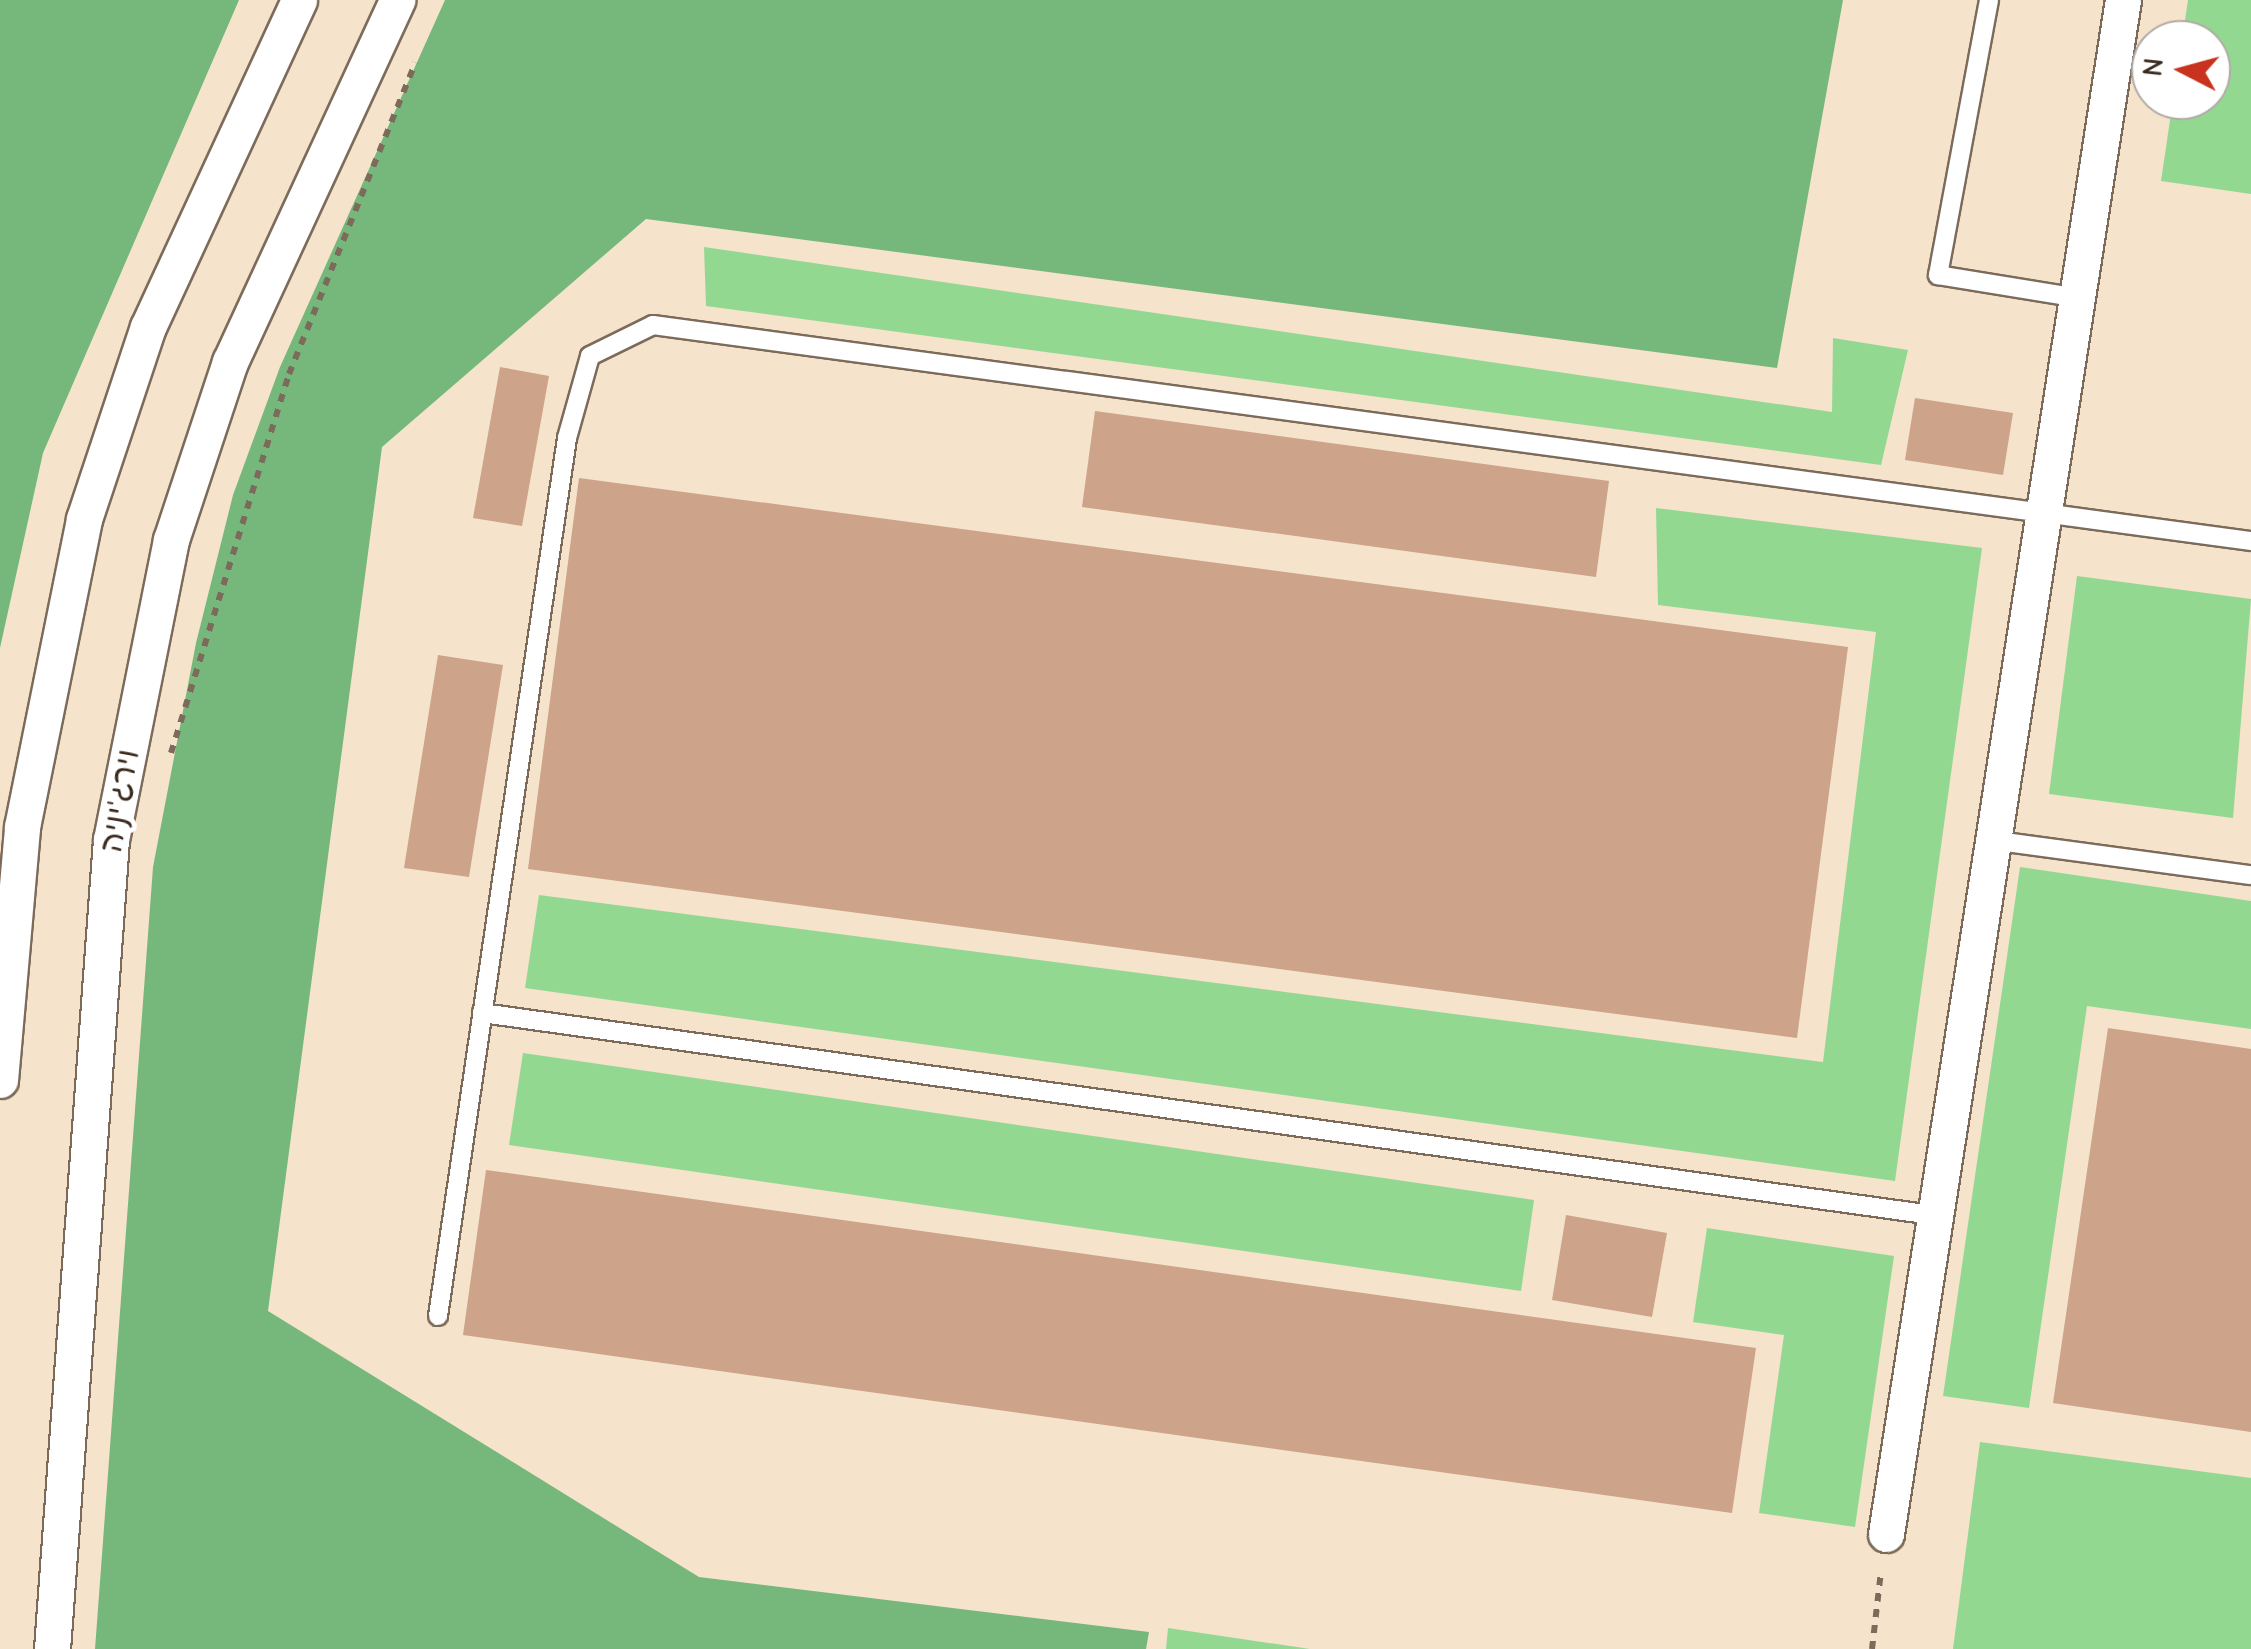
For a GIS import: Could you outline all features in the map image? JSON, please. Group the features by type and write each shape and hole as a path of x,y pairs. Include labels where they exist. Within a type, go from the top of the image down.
{"street":[{"path":"0,1080 22,828 94,486 148,327 298,0"},
{"name":"וירג'יניה","path":"52,1649 111,840 171,540 230,362 397,0"},
{"path":"1886,1534 2072,297 2123,0"}],"lane":[{"path":"1989,0 1938,274 2072,297"},
{"path":"438,1316 568,438 590,356 653,325 2039,515 2251,540"},
{"path":"1990,840 2251,875"},
{"path":"482,1014 1933,1215"}],"path":[{"path":"166,768 289,374 418,54"},
{"path":"1872,1649 1886,1534"}],"green space":[{"path":"0,0 239,0 43,453 0,648"},
{"path":"445,0 1843,0 1777,368 646,219 382,447 268,1311 699,1577 1149,1632 1146,1649 95,1649 153,867 196,643 233,495 280,367"},
{"path":"2188,0 2251,0 2251,194 2161,181 2170,120 2231,120 2231,20 2185,20"},
{"path":"704,247 1832,412 1833,338 1908,350 1881,465 706,306"},
{"path":"1656,508 1982,548 1895,1181 525,988 539,895 1823,1062 1876,632 1658,605"},
{"path":"2077,576 2251,599 2233,818 2049,794"},
{"path":"2020,867 2251,901 2251,1029 2087,1006 2029,1408 1943,1396"},
{"path":"523,1053 1534,1200 1521,1291 509,1145"},
{"path":"1707,1228 1894,1256 1855,1527 1759,1513 1784,1335 1693,1322"},
{"path":"1980,1442 2251,1478 2251,1649 1953,1649"},
{"path":"1168,1628 1310,1649 1166,1649"}],"building":[{"path":"500,367 549,376 522,526 473,518"},
{"path":"1915,398 2013,413 2003,475 1905,460"},
{"path":"1095,411 1609,481 1596,577 1082,507"},
{"path":"579,478 1848,647 1797,1038 528,869"},
{"path":"438,655 503,665 469,877 404,868"},
{"path":"2108,1028 2251,1049 2251,1432 2053,1403"},
{"path":"486,1170 1756,1348 1732,1513 463,1335"},
{"path":"1566,1215 1667,1233 1652,1317 1552,1300"}]}
